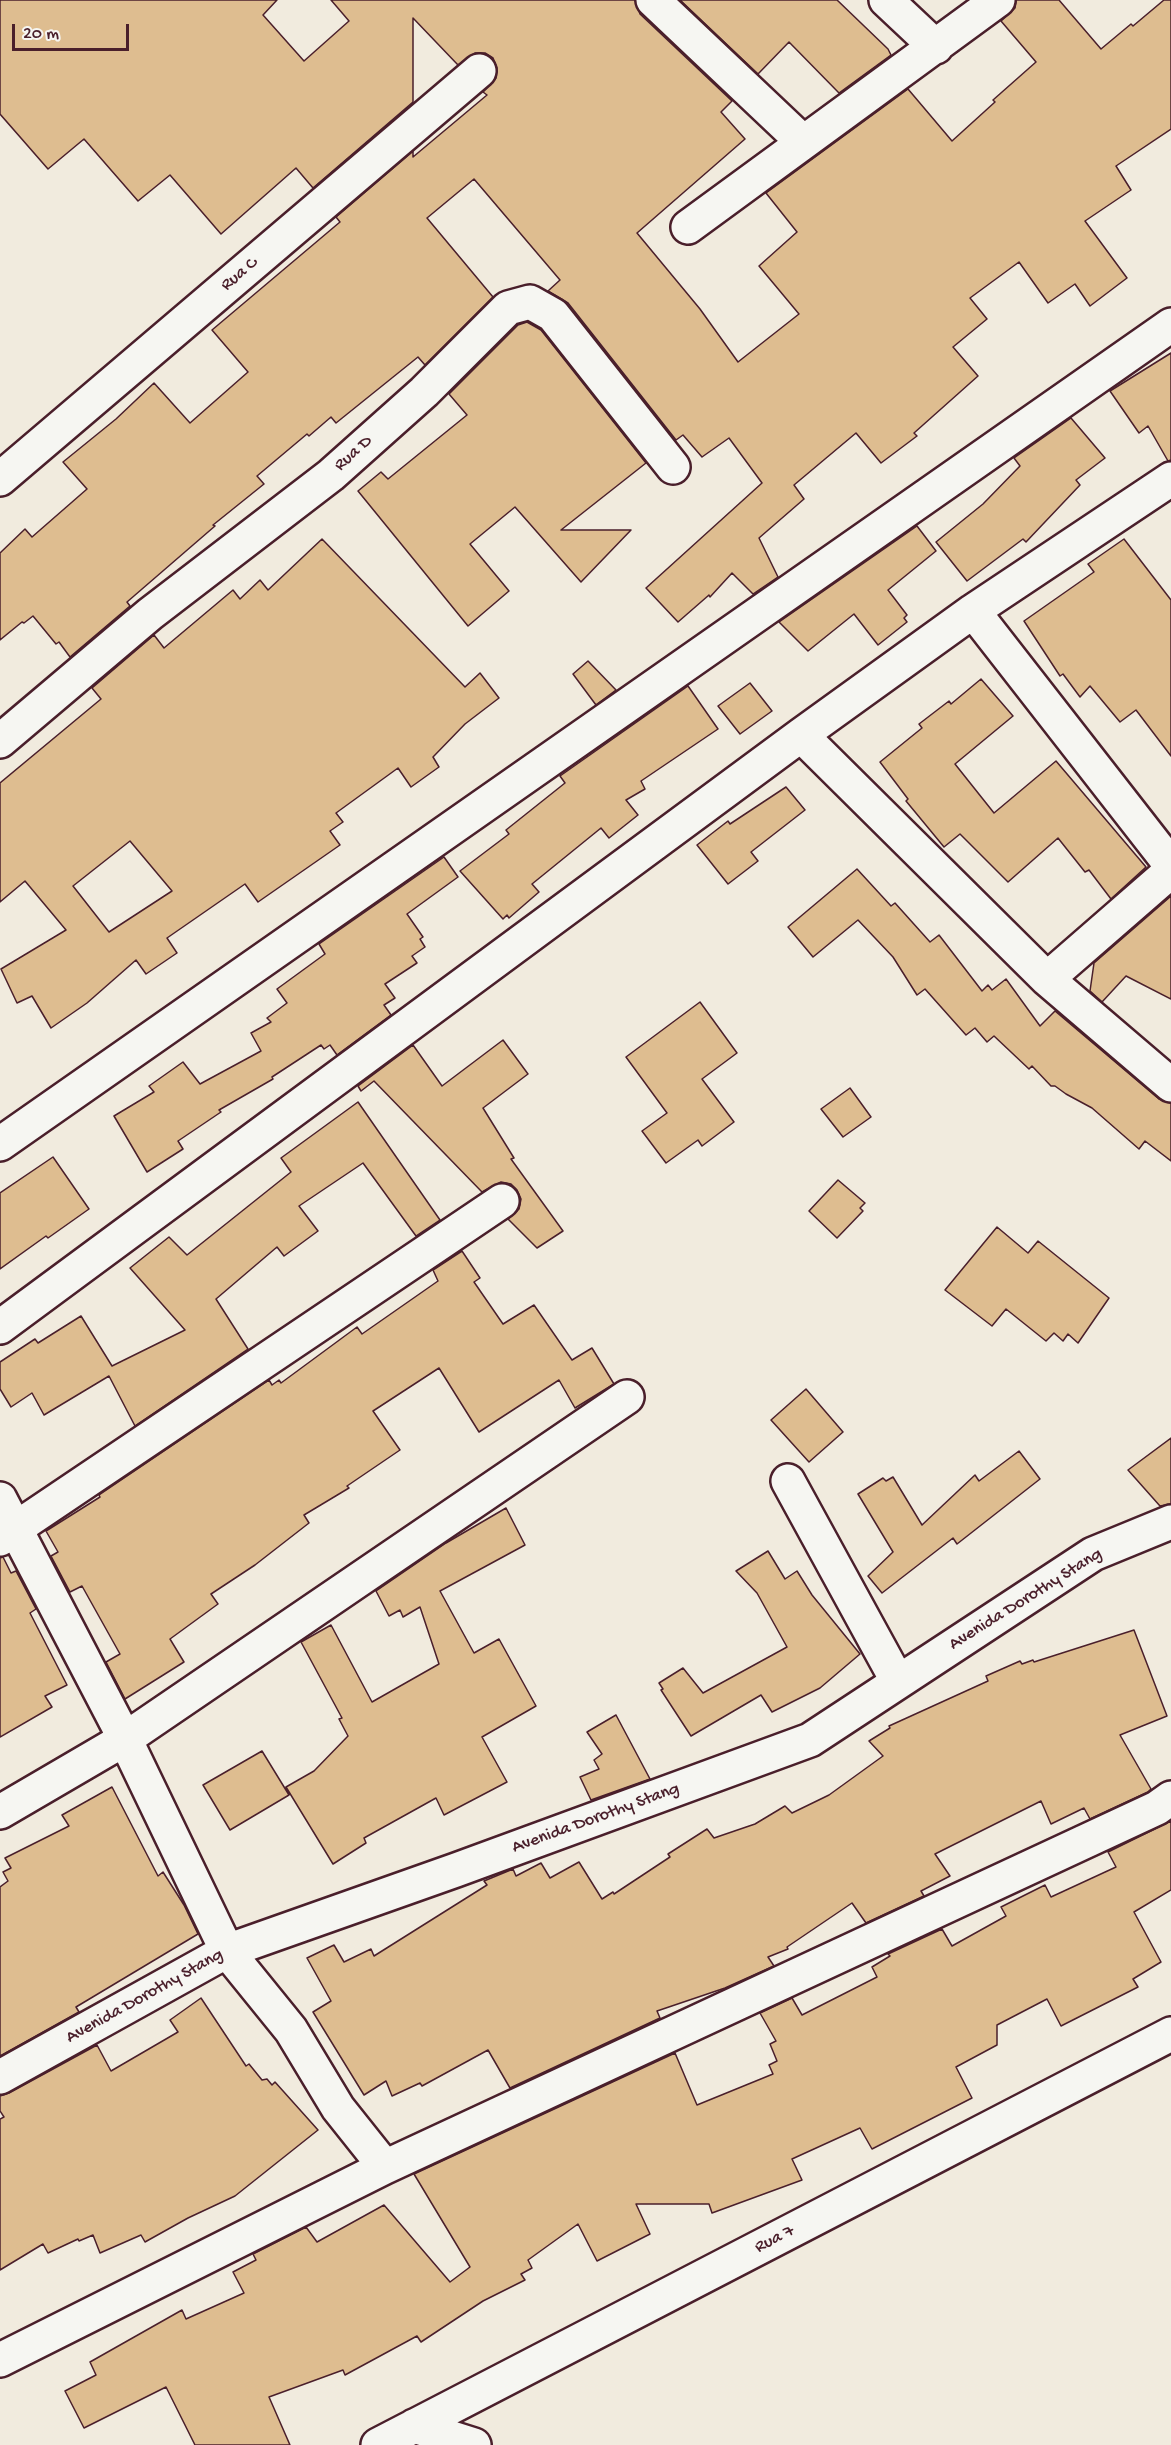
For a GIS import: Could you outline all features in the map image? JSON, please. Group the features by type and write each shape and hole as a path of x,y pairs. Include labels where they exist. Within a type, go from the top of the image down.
{"street":[{"path":"652,0 803,142"},
{"path":"886,0 936,47"},
{"path":"688,227 998,0"},
{"name":"Rua C","path":"0,479 479,71"},
{"name":"Rua D","path":"0,741 150,614 331,475 424,392 508,308 530,302 553,315 673,467"},
{"path":"0,1144 1171,325"},
{"path":"0,1327 801,735 973,611 1171,479"},
{"path":"973,611 1171,865"},
{"path":"801,735 1047,979 1171,1085"},
{"path":"1047,979 1171,871"},
{"path":"8,1534 502,1201"},
{"path":"0,1812 125,1739 627,1397"},
{"path":"788,1481 898,1682"},
{"path":"0,1499 8,1534 125,1739 227,1951 291,2030 338,2108 385,2167"},
{"name":"Avenida Dorothy Stang","path":"0,2077 227,1951 810,1740 1093,1554 1171,1522"},
{"path":"0,2360 385,2167 1146,1813 1171,1798"},
{"name":"Rua 7","path":"378,2445 1171,2034"},
{"path":"414,2426 474,2445"}],"building":[{"path":"0,0 277,0 263,15 304,61 349,21 331,0 635,0 640,14 732,101 721,112 745,139 637,233 700,309 738,362 799,314 759,266 797,232 766,193 908,89 952,141 1036,62 1001,21 1015,8 1016,0 1059,0 1101,49 1164,0 1171,0 1171,129 1116,166 1131,190 1085,221 1127,278 1090,306 1075,284 1048,303 1019,262 970,298 987,319 953,347 978,376 914,433 917,436 881,463 856,433 794,485 804,499 759,538 778,577 753,594 732,573 710,597 709,595 678,622 646,588 762,483 729,438 702,457 683,435 676,440 568,303 548,291 560,280 474,179 427,218 493,297 425,365 418,357 336,423 331,417 257,476 264,484 213,525 215,526 127,602 130,606 70,657 59,642 56,644 33,616 0,640 0,553 25,529 32,537 87,489 63,462 116,419 154,383 190,423 248,372 212,330 340,222 336,217 413,151 413,157 487,95 483,92 496,78 497,68 493,58 485,53 475,53 458,65 413,18 413,102 313,188 296,168 221,234 170,175 138,201 84,139 48,169 0,114"},
{"path":"680,0 837,0 888,49 891,55 839,93 789,42 758,74"},
{"path":"527,322 541,330 646,463 561,530 631,530 581,582 515,507 470,544 509,591 468,626 358,491 381,472 388,479 467,415 449,394 518,325"},
{"path":"1171,353 1171,460 1168,461 1148,426 1139,433 1110,391"},
{"path":"1071,418 1105,458 1076,480 1080,485 1026,542 1023,539 967,581 936,542 983,504 1020,466 1014,458"},
{"path":"917,526 936,551 888,590 907,615 904,618 907,622 878,645 854,614 808,651 779,622"},
{"path":"322,539 465,687 480,673 499,698 465,724 433,757 439,767 411,787 398,768 336,813 343,822 330,831 340,845 258,902 245,884 167,938 177,953 146,974 136,960 87,1003 51,1028 32,996 17,1003 1,969 66,930 25,881 0,902 0,783 101,699 92,688 154,635 164,648 233,590 240,599 260,580 268,590","holes":["130,841 172,891 109,932 73,886"]},
{"path":"1124,539 1171,600 1171,756 1136,710 1120,722 1090,686 1080,697 1063,674 1060,676 1024,621 1094,572 1088,564"},
{"path":"588,661 616,690 596,705 573,674"},
{"path":"981,679 1013,716 955,764 994,813 1056,761 1146,867 1111,899 1089,870 1085,872 1058,838 1008,882 960,834 944,847 906,801 908,799 880,762 922,728 919,724 949,701 951,704"},
{"path":"750,683 772,711 740,734 718,706"},
{"path":"688,686 718,729 641,781 645,789 626,800 638,815 609,838 601,828 532,884 539,892 509,918 507,915 503,919 460,871 509,834 506,830 565,783 560,776"},
{"path":"786,787 805,810 751,852 758,861 728,884 697,845 728,821 730,824"},
{"path":"444,857 458,877 407,914 423,937 420,939 425,947 412,956 417,963 385,984 395,998 384,1005 391,1015 337,1055 330,1045 324,1049 321,1045 272,1077 273,1079 219,1110 221,1112 178,1141 183,1149 147,1172 114,1116 154,1092 149,1086 183,1062 200,1084 261,1051 251,1033 271,1022 267,1018 287,1003 277,989 325,954 319,944"},
{"path":"857,869 891,906 895,903 930,942 939,935 982,991 988,985 992,990 1006,979 1040,1026 1055,1011 1159,1099 1171,1103 1171,1161 1145,1141 1139,1149 1092,1108 1055,1086 1051,1086 1032,1066 1029,1069 994,1036 987,1042 975,1028 966,1035 925,989 917,995 893,957 858,920 813,957 788,927"},
{"path":"1171,896 1171,999 1126,976 1102,1002 1090,991 1094,963"},
{"path":"700,1002 737,1053 702,1079 734,1122 702,1146 698,1140 666,1163 642,1131 667,1113 626,1057"},
{"path":"503,1040 528,1074 483,1108 514,1158 511,1159 563,1231 537,1248 508,1219 519,1209 521,1199 511,1184 501,1182 482,1192 374,1081 361,1091 358,1086 413,1045 442,1086"},
{"path":"850,1088 871,1117 843,1137 821,1109"},
{"path":"358,1102 440,1220 416,1236 363,1163 299,1206 318,1231 284,1256 277,1247 216,1299 248,1349 135,1426 109,1376 44,1415 32,1393 11,1407 0,1389 0,1362 35,1339 38,1343 81,1316 112,1366 185,1330 130,1268 169,1237 187,1255 291,1172 281,1158"},
{"path":"53,1157 89,1209 0,1269 0,1193"},
{"path":"838,1180 865,1203 860,1208 863,1211 837,1238 809,1211"},
{"path":"997,1227 1028,1253 1038,1241 1109,1298 1078,1343 1068,1334 1063,1341 1054,1333 1046,1341 1006,1309 992,1326 945,1290"},
{"path":"462,1251 480,1278 474,1282 503,1324 534,1305 572,1360 592,1348 614,1384 575,1408 559,1380 479,1432 439,1368 373,1411 400,1450 347,1486 349,1488 304,1515 309,1523 255,1565 211,1594 218,1604 170,1639 184,1662 125,1699 106,1662 120,1654 82,1586 70,1592 51,1556 58,1552 46,1531 100,1497 99,1495 269,1380 272,1385 279,1380 281,1383 357,1327 362,1334 438,1281 433,1270"},
{"path":"806,1389 843,1432 809,1462 771,1420"},
{"path":"1171,1438 1171,1504 1160,1506 1128,1470"},
{"path":"1019,1451 1040,1479 957,1544 953,1538 882,1593 868,1576 893,1552 858,1494 883,1478 886,1481 893,1477 922,1525 975,1475 979,1481"},
{"path":"506,1508 525,1545 440,1591 474,1653 499,1639 536,1706 482,1737 507,1782 444,1815 436,1798 364,1838 366,1843 333,1864 286,1787 314,1771 348,1736 339,1719 342,1718 301,1642 331,1625 372,1702 439,1664 420,1607 403,1617 400,1610 389,1616 376,1591 446,1543"},
{"path":"768,1551 785,1579 797,1571 812,1595 860,1654 820,1688 772,1712 761,1695 691,1736 661,1690 663,1689 659,1683 683,1668 703,1693 787,1647 757,1593 736,1571"},
{"path":"3,1557 11,1573 16,1571 36,1609 30,1613 67,1685 45,1696 52,1707 0,1737 0,1558"},
{"path":"1134,1630 1167,1716 1120,1735 1151,1789 1090,1819 1084,1808 1051,1824 1041,1801 935,1854 950,1876 921,1891 924,1896 866,1923 852,1903 787,1947 788,1949 768,1957 774,1966 725,1988 657,2011 660,2018 510,2088 488,2050 422,2086 420,2083 392,2096 386,2081 364,2095 313,2012 331,2001 307,1958 334,1945 344,1962 371,1949 374,1956 487,1885 484,1881 513,1869 516,1876 541,1863 550,1878 579,1862 602,1899 613,1892 614,1894 670,1857 668,1854 707,1829 714,1838 755,1824 785,1806 792,1813 829,1795 883,1756 869,1741 890,1728 889,1726 988,1681 986,1676 1020,1661 1022,1664 1033,1660 1034,1662"},
{"path":"616,1715 650,1779 591,1800 580,1777 599,1769 594,1760 602,1754 587,1732"},
{"path":"262,1751 289,1795 230,1830 203,1785"},
{"path":"112,1787 158,1876 163,1872 184,1905 198,1934 76,2007 79,2012 0,2056 0,1887 8,1881 3,1872 11,1868 5,1858 69,1826 62,1815"},
{"path":"1171,1821 1171,1890 1134,1912 1161,1962 1133,1979 1138,1987 1061,2026 1047,1999 997,2025 997,2045 956,2067 972,2098 872,2149 860,2128 792,2159 802,2180 712,2213 709,2204 636,2204 650,2234 597,2261 578,2224 528,2260 532,2268 521,2274 525,2280 483,2301 421,2342 417,2336 345,2375 343,2370 269,2397 290,2445 195,2445 166,2387 84,2428 65,2391 96,2375 90,2362 182,2310 186,2319 244,2293 233,2272 256,2260 253,2254 306,2227 317,2242 384,2205 450,2282 470,2267 414,2174 675,2053 697,2105 773,2074 769,2065 777,2061 770,2044 776,2041 760,2013 792,1998 802,2015 877,1977 872,1967 890,1956 888,1954 942,1929 952,1946 1006,1916 1001,1907 1045,1885 1051,1897 1116,1867 1108,1852"},
{"path":"201,1998 246,2066 249,2064 262,2080 267,2079 272,2085 275,2082 318,2130 235,2196 188,2218 145,2242 141,2235 100,2253 93,2235 79,2241 78,2239 48,2253 43,2244 0,2270 0,2119 4,2117 0,2111 0,2096 97,2045 111,2071 178,2032 170,2020"}]}
